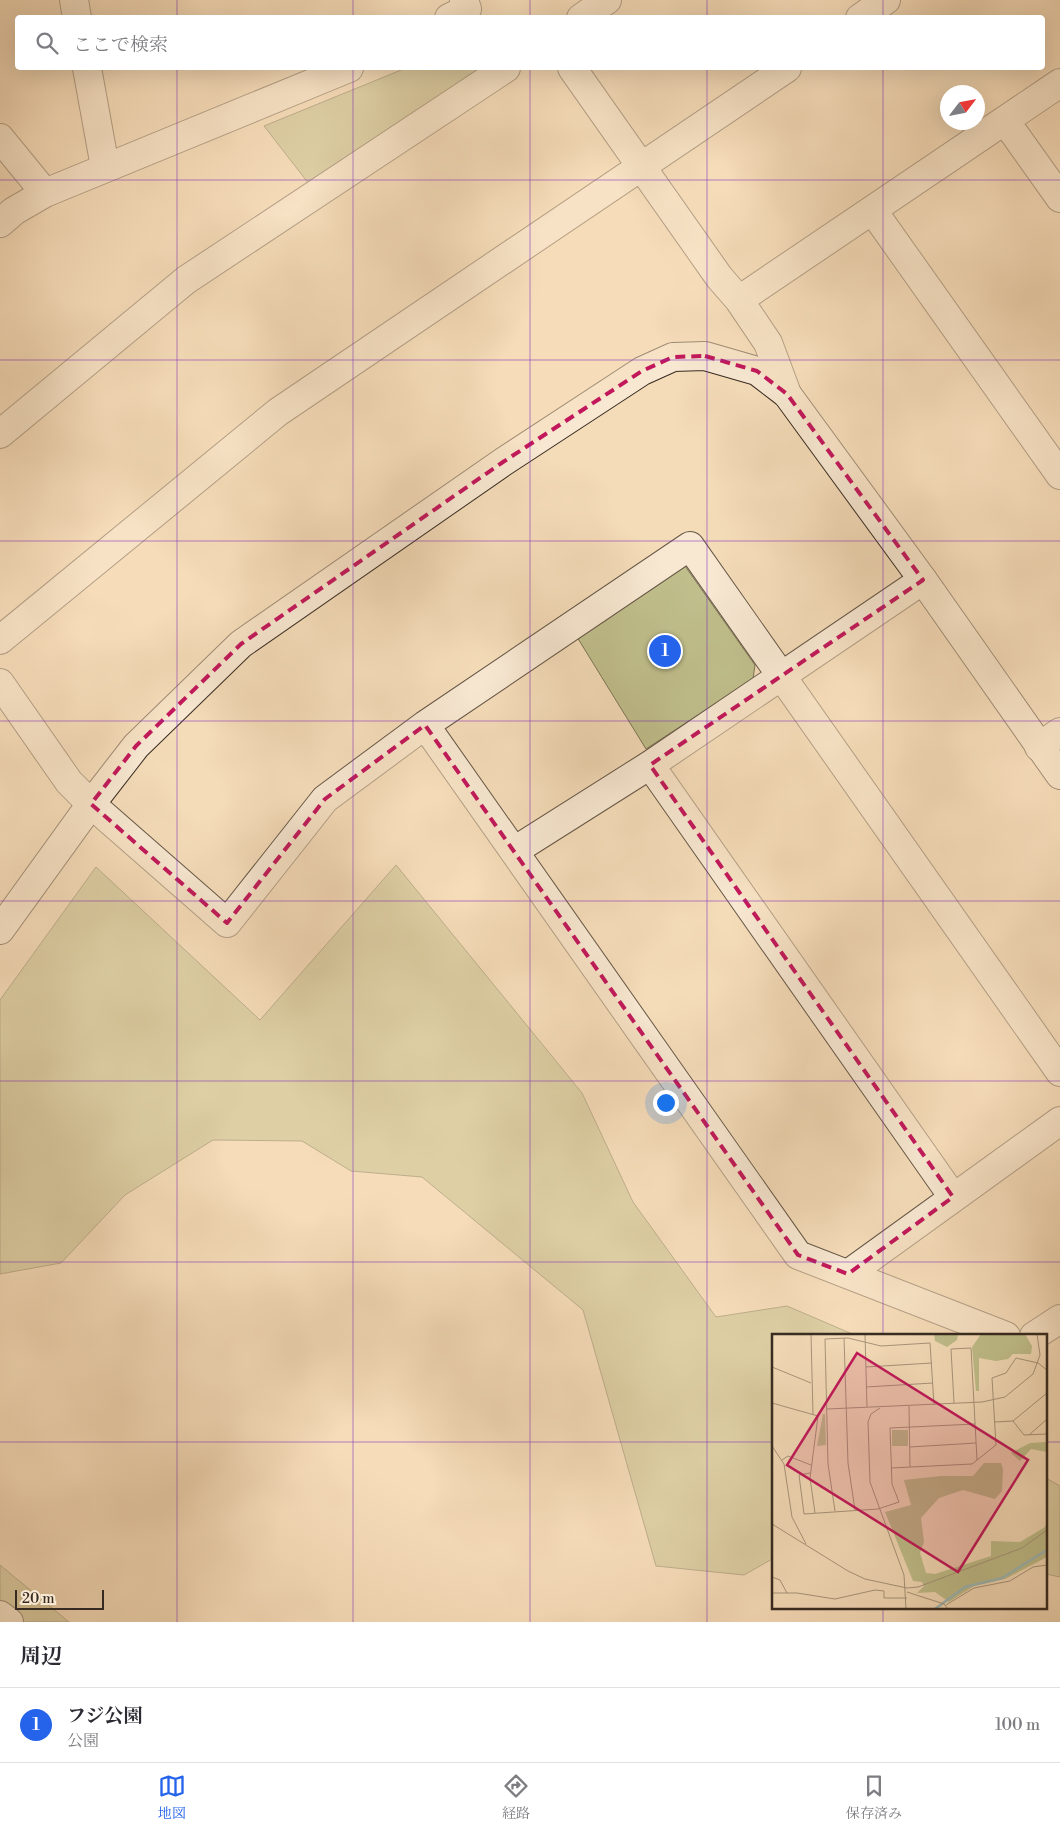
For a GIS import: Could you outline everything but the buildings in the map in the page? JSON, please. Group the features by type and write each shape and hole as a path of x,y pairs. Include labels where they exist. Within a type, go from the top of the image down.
{"street":[{"path":"74,0 77,15"},
{"path":"455,15 467,9 464,0"},
{"path":"585,15 607,0"},
{"path":"864,15 886,0"},
{"path":"87,70 105,166"},
{"path":"0,223 14,211 45,193 105,166 345,70"},
{"path":"0,434 186,280 503,70"},
{"path":"573,70 719,277 739,300 768,343 787,394 923,580 1050,740 1060,775"},
{"path":"0,640 278,412 783,70"},
{"path":"739,300 1006,122 1060,83"},
{"path":"1006,122 1060,198"},
{"path":"0,138 45,193"},
{"path":"873,211 1060,475"},
{"path":"0,930 91,804 136,746 241,644 503,462 642,371 673,357 705,356 758,372 787,394"},
{"path":"0,683 69,782 91,804 227,923 325,799 425,725 690,546 1060,1072"},
{"path":"514,851 650,765 923,580"},
{"path":"425,725 798,1255 1001,1334"},
{"path":"650,765 953,1197"},
{"path":"848,1274 1060,1122"},
{"path":"1037,1334 1060,1319"},
{"path":"0,1615 9,1622"}],"highlighted area":[{"path":"705,356 757,371 787,394 923,580 650,765 953,1197 848,1274 798,1255 425,725 325,799 227,923 91,804 136,746 241,644 503,462 642,371 673,357"}],"shaded area":[{"path":"401,70 477,70 309,184 264,126"},
{"path":"685,566 755,665 753,679 646,749 577,637"},
{"path":"396,865 582,1093 633,1202 716,1317 787,1306 852,1334 772,1334 772,1559 744,1575 656,1566 583,1310 422,1177 351,1171 302,1141 213,1140 125,1195 61,1263 0,1274 0,1000 96,867 260,1020"},
{"path":"1048,1479 1060,1486 1060,1577 1048,1574"},
{"path":"0,1565 69,1622 0,1622"}],"place":[{"name":"フジ公園","path":"665,651"}]}
